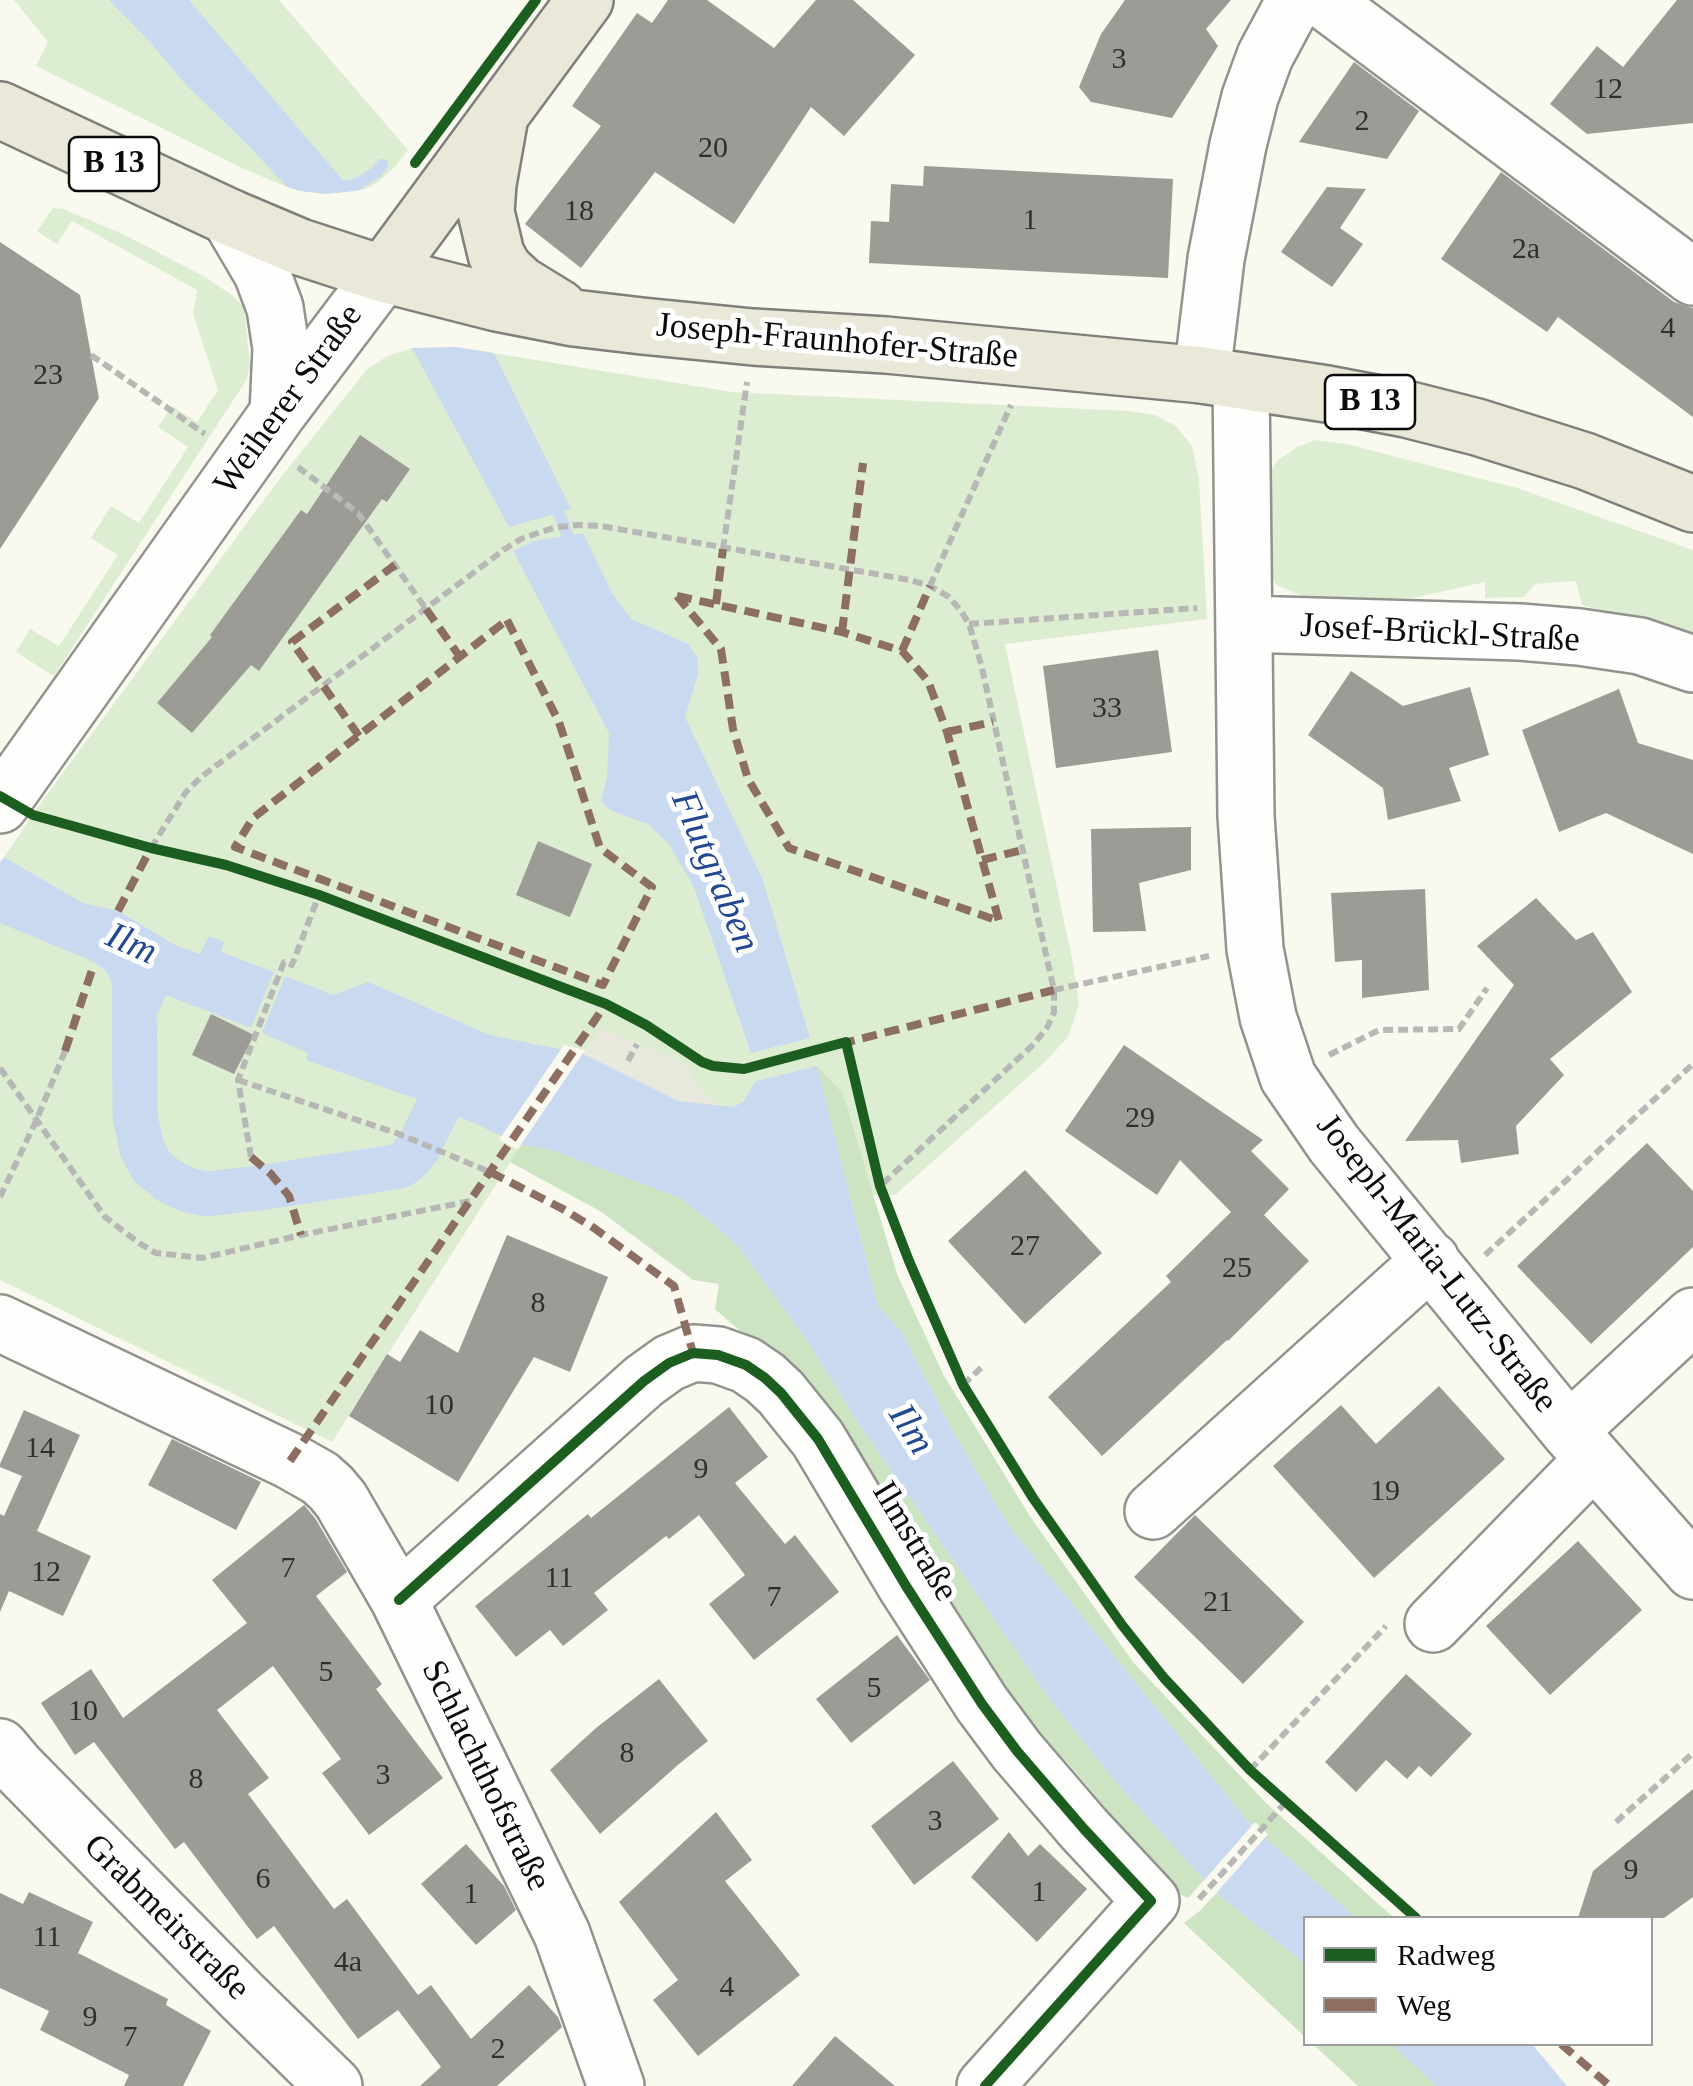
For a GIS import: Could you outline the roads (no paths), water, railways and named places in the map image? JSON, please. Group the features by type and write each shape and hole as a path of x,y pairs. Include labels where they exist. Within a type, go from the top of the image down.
{"main road":[{"name":"Weiherer Straße","path":"370,290 586,0"},
{"name":"Joseph-Fraunhofer-Straße","path":"0,110 229,218 329,256 370,290 753,337 1222,378 1369,401 1477,427 1585,462 1693,504"},
{"path":"500,116 486,212 496,254 504,269 520,284 574,318"}],"street":[{"name":"Joseph-Maria-Lutz-Straße","path":"1295,0 1265,56 1250,97 1222,221 1222,378 1244,614 1246,816 1255,949 1268,1016 1288,1077 1334,1144 1581,1446 1693,1571"},
{"path":"1323,0 1693,277"},
{"path":"229,218 262,273 275,308 281,348 283,436"},
{"name":"Weiherer Straße","path":"0,805 283,436 370,290"},
{"name":"Josef-Brückl-Straße","path":"1244,614 1579,637 1640,646 1693,664"},
{"path":"1153,1512 1441,1273"},
{"path":"1433,1624 1693,1316"},
{"name":"Schlachthofstraße","path":"0,1323 290,1461 320,1478 340,1500 399,1600 562,1934 616,2086"},
{"name":"Ilmstraße","path":"399,1600 669,1363 694,1353 718,1354 765,1378 818,1439 906,1586 1016,1751 1151,1901 985,2086"},
{"name":"Grabmeirstraße","path":"0,1747 334,2086"}],"water":[{"path":"109,0 189,0 352,191 326,194 287,187"},
{"path":"456,347 494,353 571,509 509,527 412,348"},
{"path":"583,533 612,593 631,619 688,644 697,657 698,674 685,717 763,880 810,1038 751,1053 694,887 668,843 648,824 612,811 601,802 607,777 609,733 513,551 534,541"},
{"name":"Ilm","path":"4,857 83,903 118,911 177,946 200,954 209,936 224,942 221,952 274,972 251,1028 166,995 158,1013 127,1018 107,972 92,961 0,923 0,863"},
{"name":"Ilm","path":"285,976 333,995 368,982 490,1035 583,1054 678,1101 733,1107 743,1102 756,1081 817,1066 878,1306 903,1334 949,1424 1009,1526 1252,1826 1355,1916 1303,1916 1303,1962 1216,1893 1113,1779 1048,1697 859,1424 806,1339 740,1249 717,1227 680,1198 551,1150 521,1145 439,1107 306,1060 308,1053 262,1033"},
{"path":"1393,2046 1534,2046 1567,2086 1437,2086"}],"waterway":[{"path":"332,187 356,185 382,165"},
{"name":"Flutgraben","path":"548,500 560,515 572,548"},
{"name":"Ilm","path":"134,957 135,1116 142,1149 152,1167 188,1190 207,1194 400,1166 418,1148 454,1075"}]}
